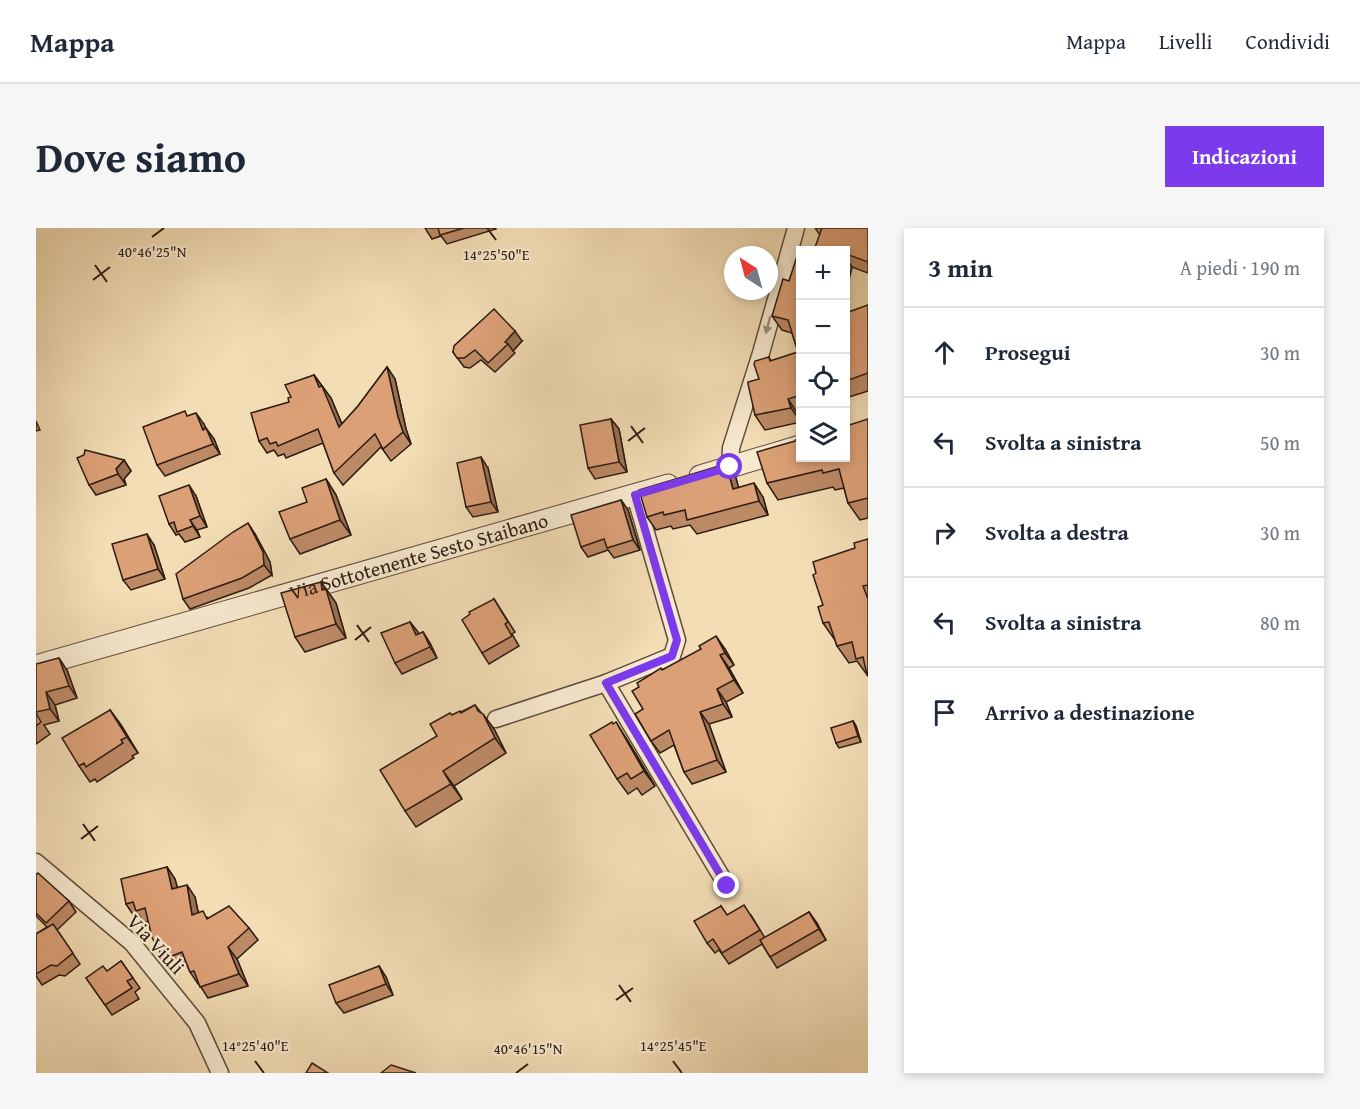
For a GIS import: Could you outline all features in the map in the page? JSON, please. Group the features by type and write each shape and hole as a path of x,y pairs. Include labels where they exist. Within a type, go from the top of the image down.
{"street":[{"path":"730,467 731,448 796,228"},
{"name":"Via Sottotenente Sesto Staibano","path":"36,666 796,447"},
{"path":"496,719 606,683 672,656 677,640 635,495"},
{"path":"606,683 727,886"},
{"name":"Via Viuli","path":"36,862 132,943 197,1023 220,1073"}],"building":[{"path":"438,228 464,228 440,235"},
{"path":"822,228 868,228 868,262 850,255 850,246 815,246"},
{"path":"796,259 796,346 788,320 772,316 783,279 789,281"},
{"path":"868,305 868,373 850,380 850,354 850,312"},
{"path":"494,309 515,331 505,342 508,344 488,363 475,350 464,358 457,358 453,352 454,346"},
{"path":"796,353 796,397 788,399 791,408 755,415 748,382 759,379 755,361 769,357 770,361"},
{"path":"387,367 403,432 383,449 375,434 334,473 318,429 278,446 276,442 270,444 267,438 259,441 251,413 289,402 288,398 291,397 285,385 314,375 319,387 322,386 339,427"},
{"path":"185,411 187,416 196,413 203,430 206,428 213,444 157,465 143,427"},
{"path":"611,419 619,462 588,468 580,425"},
{"path":"868,419 868,498 848,503 839,469 823,473 822,470 767,483 757,452 796,440 796,462 850,462 850,425"},
{"path":"85,450 124,460 116,469 118,474 89,485 77,458 84,455"},
{"path":"481,457 491,502 466,507 457,463"},
{"path":"726,464 733,489 754,483 759,501 687,520 685,510 664,515 663,512 647,517 639,490"},
{"path":"326,479 340,520 290,539 279,512 307,502 302,488"},
{"path":"189,485 200,516 190,520 193,526 177,532 174,522 169,524 159,496"},
{"path":"621,500 633,540 607,548 604,539 581,547 571,515"},
{"path":"248,523 263,552 264,565 242,578 183,599 176,574"},
{"path":"147,534 158,569 123,580 112,544"},
{"path":"868,539 868,585 863,586 868,599 867,675 863,657 856,659 852,642 837,646 829,622 823,623 818,607 823,605 813,575 816,573 813,562 855,548 854,543"},
{"path":"321,582 322,590 326,589 336,624 295,637 281,593"},
{"path":"494,599 508,622 505,624 512,636 482,653 462,620 470,614 469,612"},
{"path":"410,622 416,635 423,632 430,647 395,663 381,633"},
{"path":"716,636 725,653 720,655 734,680 717,689 723,704 700,712 717,760 684,772 669,730 651,741 635,714 643,709 632,691 639,687 637,683 661,668 662,670 701,649 699,646"},
{"path":"59,658 69,686 46,692 50,709 36,712 36,664"},
{"path":"475,705 483,714 495,738 443,771 451,784 405,811 380,770 437,736 430,724 450,713 452,715 460,711 461,713"},
{"path":"110,710 127,737 121,740 123,743 86,767 84,763 79,766 62,738"},
{"path":"36,713 41,722 36,726"},
{"path":"853,721 858,736 836,743 831,728"},
{"path":"612,722 613,724 616,722 644,771 631,779 627,773 617,779 590,735"},
{"path":"167,867 172,889 187,885 192,915 203,911 207,919 229,906 249,928 228,947 239,974 200,987 194,971 190,972 182,952 164,959 150,934 145,908 136,911 133,902 126,904 121,879"},
{"path":"38,873 69,901 46,923 36,913 36,875"},
{"path":"744,905 760,930 722,953 713,939 707,943 694,921 721,906 727,915"},
{"path":"809,912 819,929 770,957 760,940"},
{"path":"53,924 73,953 57,966 51,965 36,974 36,934"},
{"path":"121,961 133,978 127,981 132,988 105,1005 86,978 103,966 107,971"},
{"path":"379,966 386,984 336,1003 329,985"},
{"path":"312,1063 328,1073 306,1073"},
{"path":"391,1065 416,1073 381,1073"}],"route":[{"path":"727,886 606,683 672,656 677,640 635,495 730,467"}]}
